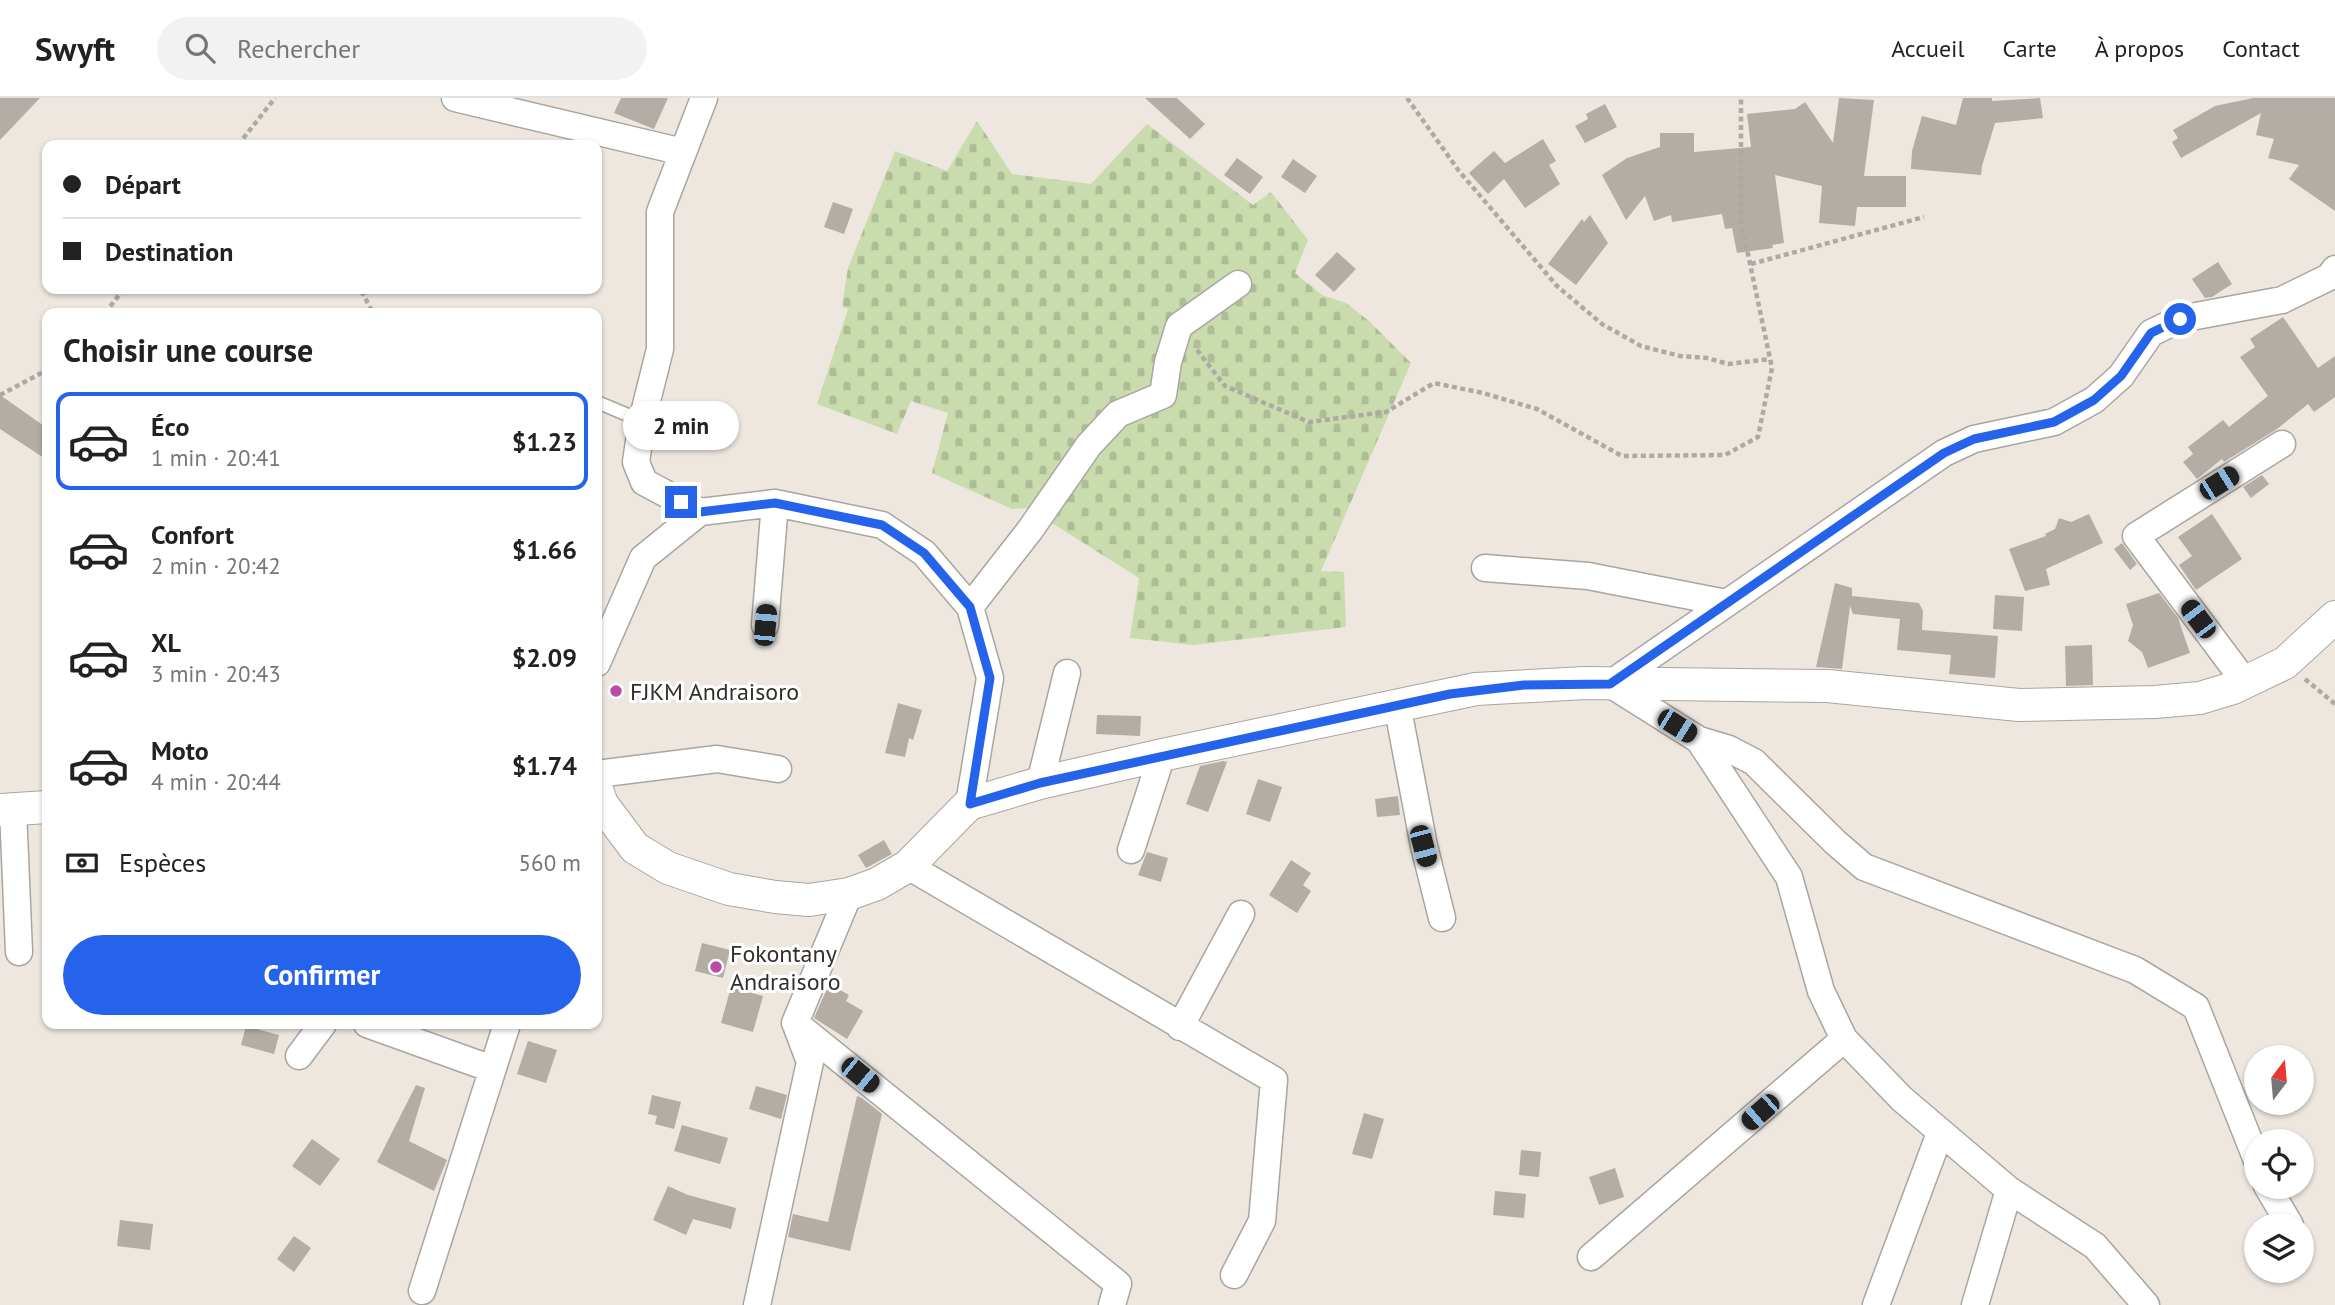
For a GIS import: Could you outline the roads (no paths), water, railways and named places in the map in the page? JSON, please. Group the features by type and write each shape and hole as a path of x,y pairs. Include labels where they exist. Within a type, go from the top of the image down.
{"street":[{"path":"455,98 683,152"},
{"path":"700,512 644,482 636,462 642,421 660,349 660,212 704,98"},
{"path":"1610,684 1944,453 1974,439 2054,422 2094,400 2121,376 2151,333 2180,319 2282,300 2329,277 2335,269"},
{"path":"970,607 1030,530 1089,445 1118,414 1163,396 1168,362 1179,326 1238,284"},
{"path":"2245,682 2136,536 2282,444"},
{"path":"765,625 775,503"},
{"path":"602,652 643,558 700,512 775,503 882,525 924,553 970,607 990,678 970,804"},
{"path":"1485,568 1588,576 1726,603"},
{"path":"602,804 635,848 668,868 729,889 809,900 849,894 877,884 908,866 970,804 1040,783 1162,755 1476,689 1548,684 1827,686 2019,705 2106,705 2200,698 2233,688 2285,663 2335,617"},
{"path":"1040,783 1067,673"},
{"path":"1610,684 1699,740 1729,749 1754,762 1864,867 2135,970 2196,1007 2244,1129"},
{"path":"1397,704 1423,846 1443,918"},
{"path":"1699,740 1790,877 1821,991 1844,1039 1902,1099 2009,1190 2095,1246 2146,1305"},
{"path":"1131,850 1162,755"},
{"path":"602,773 717,759 778,769"},
{"path":"19,953 6,809 42,807"},
{"path":"908,866 1274,1080 1262,1221 1234,1275"},
{"path":"757,1305 810,1062 795,1023 849,894"},
{"path":"1180,1027 1241,914"},
{"path":"795,1023 1118,1284 1112,1305"},
{"path":"299,1056 319,1029"},
{"path":"382,1029 492,1069"},
{"path":"422,1291 505,1029"},
{"path":"1591,1257 1844,1039"},
{"path":"1876,1305 1940,1133"},
{"path":"1975,1305 2009,1190"}],"lane":[{"path":"602,403 642,421"}],"place":[{"name":"FJKM Andraisoro","path":"616,691"},
{"name":"Fokontany Andraisoro","path":"716,967"}]}
